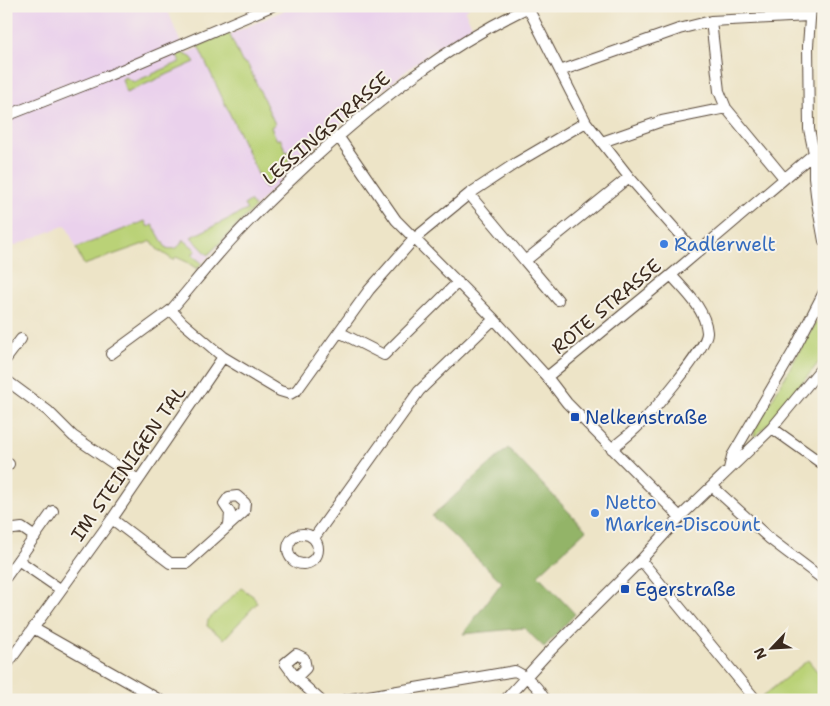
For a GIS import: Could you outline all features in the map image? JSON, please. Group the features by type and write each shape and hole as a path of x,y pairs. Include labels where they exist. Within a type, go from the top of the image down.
{"street":[{"path":"6,116 105,78 272,6"},
{"path":"529,7 586,122 629,178 696,253"},
{"name":"LESSINGSTRASSE","path":"110,354 171,310 216,257 275,194 338,136 399,86 454,48 529,7"},
{"path":"560,70 679,29 711,21 810,11 809,129 814,153 817,204 824,242"},
{"path":"711,21 719,91 726,108 784,178"},
{"path":"602,142 662,121 726,108"},
{"path":"171,310 182,322 223,357 280,391 290,394 297,390 369,290 414,238 469,194 516,163 586,122"},
{"path":"338,136 396,220 494,319 547,377 567,403 680,517"},
{"name":"ROTE STRASSE","path":"547,377 671,275 824,144"},
{"path":"525,261 629,178"},
{"path":"469,194 558,300"},
{"path":"612,449 636,428 672,386 701,348 707,334 705,319 693,299 671,275"},
{"path":"339,332 384,355 458,282"},
{"path":"729,470 732,456 824,292"},
{"path":"314,538 418,391 494,319"},
{"path":"6,359 21,339"},
{"name":"IM STEINIGEN TAL","path":"6,666 112,519 223,357"},
{"path":"505,700 641,560 680,517 772,428 824,365"},
{"path":"6,380 48,411 73,436 138,480"},
{"path":"772,428 824,464"},
{"path":"713,487 770,539 824,580"},
{"name":"IM STEINIGEN TAL","path":"6,577 53,511"},
{"path":"112,519 170,563 187,563 229,525"},
{"path":"6,530 22,528 34,537"},
{"path":"18,560 60,589"},
{"path":"641,560 756,700"},
{"path":"33,628 160,700"},
{"path":"345,700 515,671 527,677 536,686 545,700"},
{"path":"296,678 320,700"}],"shaded area":[{"path":"6,6 166,6 185,54 294,6 470,6 465,11 472,26 430,52 324,137 197,269 176,257 173,260 157,249 152,241 84,265 66,225 6,249"}],"green space":[{"path":"229,33 242,62 248,65 275,124 271,127 277,140 280,138 286,152 289,151 289,165 265,189 198,46"},
{"path":"182,53 191,57 195,62 126,93 122,79 125,77 134,82 180,62 177,55"},
{"path":"250,201 255,207 208,255 191,237 247,210 244,205"},
{"path":"145,221 148,227 153,225 166,248 177,248 183,239 196,250 192,255 202,263 197,269 176,257 173,260 157,249 152,241 84,265 76,248"},
{"path":"824,317 824,356 770,422 754,437 755,429 817,321 822,321"},
{"path":"508,448 586,530 538,575 575,614 544,647 524,628 463,634 502,582 432,516"},
{"path":"241,588 253,596 257,603 224,639 207,626 208,620"},
{"path":"808,660 824,680 824,700 764,700 762,697"}],"place":[{"name":"Radlerwelt","path":"664,244"},
{"name":"Nelkenstraße","path":"575,417"},
{"name":"Netto Marken-Discount","path":"595,513"},
{"name":"Egerstraße","path":"625,589"}]}
